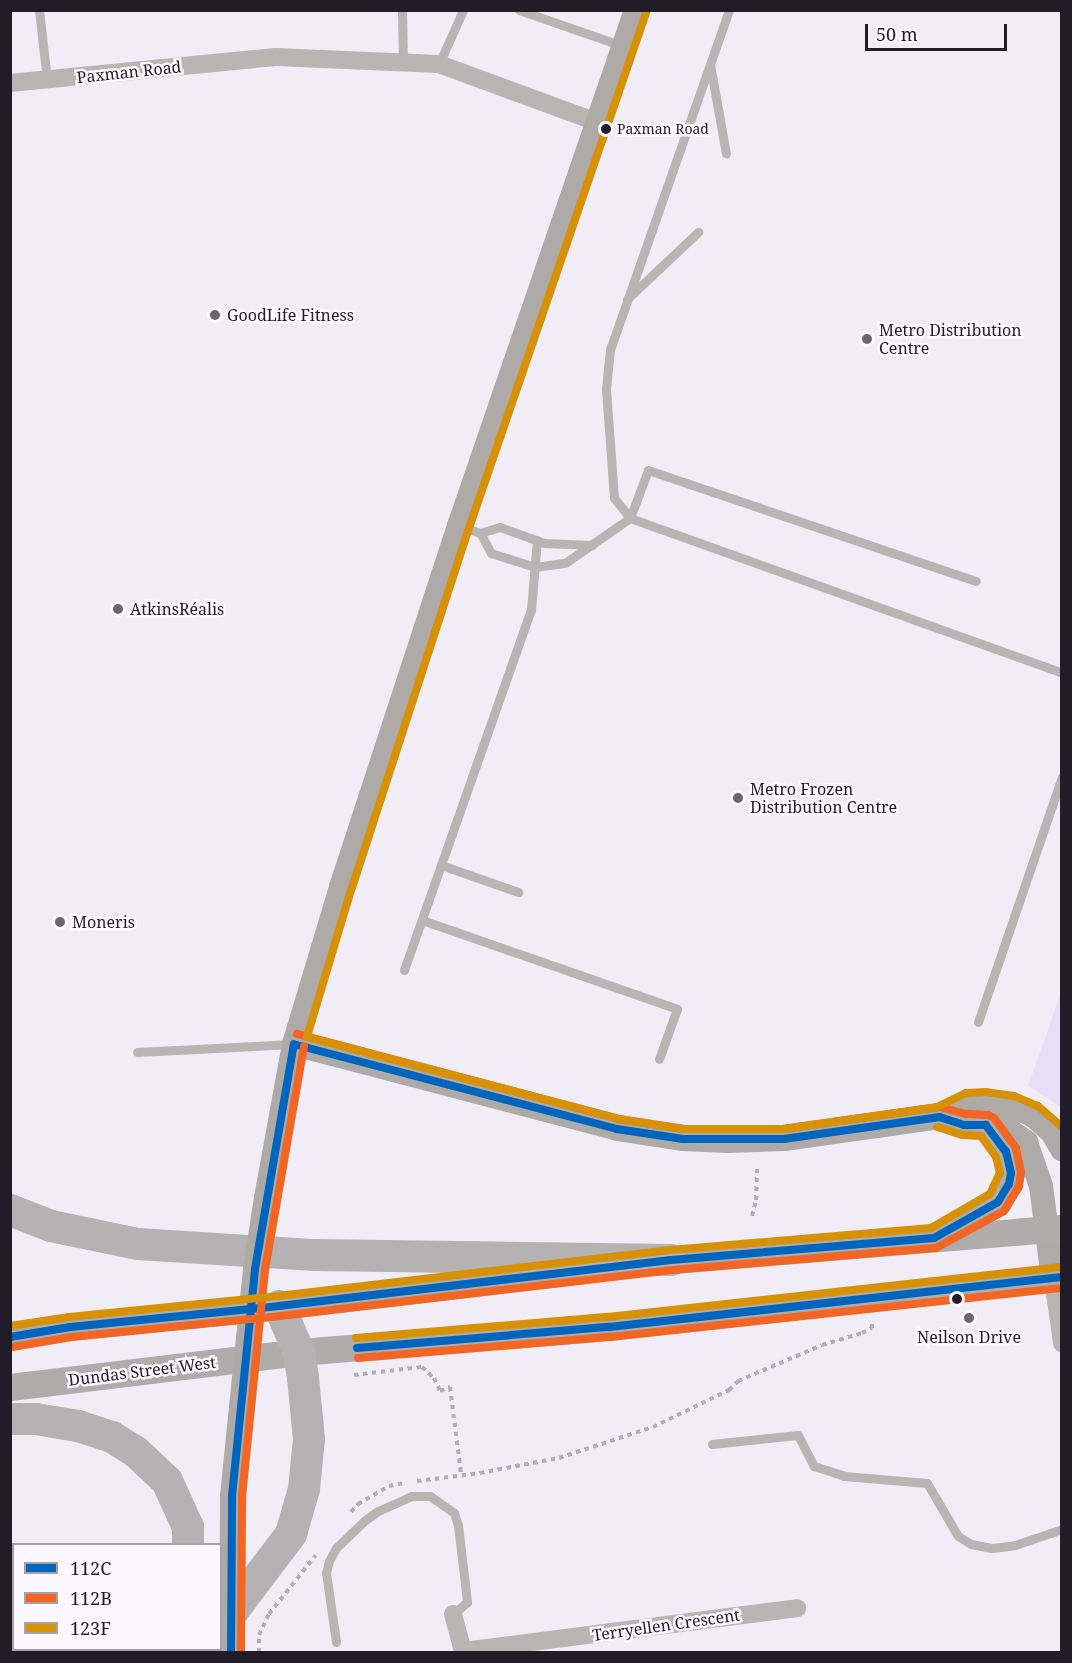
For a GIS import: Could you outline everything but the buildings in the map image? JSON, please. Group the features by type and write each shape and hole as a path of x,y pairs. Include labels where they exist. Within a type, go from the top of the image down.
{"highway":[{"path":"10,1210 51,1226 138,1244 315,1255 671,1260"},
{"path":"222,1625 291,1534 304,1489 309,1439 299,1352 279,1306"},
{"path":"10,1419 36,1419 78,1426 112,1437 136,1452 167,1481 188,1527 188,1543"}],"main road":[{"path":"231,1653 232,1496 255,1269 294,1044 341,887 470,529 597,122 636,10"},
{"path":"294,1044 617,1128 683,1139 728,1141 784,1139 940,1117 970,1103 1012,1106 1041,1120 1062,1149"},
{"path":"940,1117 964,1125 986,1125 1012,1130 1026,1142 1055,1228 1057,1278"},
{"path":"934,1238 988,1210 1005,1194 1011,1173 1010,1162 1006,1152 986,1125"},
{"path":"10,1337 70,1327 279,1306 671,1260 1055,1228"},
{"name":"Dundas Street West","path":"10,1387 299,1352 621,1326 1057,1278"}],"street":[{"name":"Paxman Road","path":"10,83 276,57 439,64 597,122"},
{"path":"1057,1278 1062,1343"},
{"name":"Terryellen Crescent","path":"463,1652 797,1608"},
{"path":"453,1614 463,1652"}],"lane":[{"path":"39,10 48,80"},
{"path":"402,10 403,62"},
{"path":"439,64 463,10"},
{"path":"519,10 623,46"},
{"path":"729,10 610,350 606,389 614,498 630,519 1062,673"},
{"path":"726,20 737,10"},
{"path":"710,63 726,153"},
{"path":"626,301 698,232"},
{"path":"470,529 491,553 535,567 565,563 630,519 648,470 976,581"},
{"path":"470,529 500,527 537,540 566,545 594,545"},
{"path":"404,970 531,610 537,540"},
{"path":"978,1022 1062,777"},
{"path":"441,866 518,892"},
{"path":"422,920 677,1010 659,1059"},
{"path":"137,1052 294,1044"},
{"path":"712,1444 798,1435 814,1466 844,1476 927,1483 958,1536 971,1544 992,1548 1015,1545 1062,1529"},
{"path":"336,1642 326,1573 329,1561 336,1548 364,1521 378,1510 411,1496 430,1496 454,1513 458,1525 467,1602 453,1614"}],"path":[{"path":"752,1216 756,1200 757,1169"},
{"path":"354,1375 422,1367 434,1378 440,1391 450,1387 461,1474 480,1473 559,1458 653,1427 729,1390 738,1381 822,1345 862,1333 872,1328 872,1324"}],"shaded area":[{"path":"1061,993 1062,1107 1028,1086"}],"transit line":[{"name":"123F","path":"646,13 465,540 351,890 307,1037 619,1119 684,1129 783,1129 937,1107 966,1093 985,1092 1014,1096 1038,1106 1062,1127"},
{"name":"112B","path":"12,1347 71,1337 280,1316 672,1270 936,1248 1004,1211 1019,1186 1021,1172 1016,1148 994,1118 988,1115 966,1114 939,1107 783,1129 684,1129 619,1119 297,1034"},
{"name":"112C","path":"10,1337 70,1327 279,1306 671,1260 934,1238 998,1202 1009,1184 1011,1173 1006,1152 986,1125 964,1125 940,1117 784,1139 683,1139 617,1129 294,1044"},
{"name":"112C","path":"231,1652 232,1496 255,1269 294,1044"},
{"name":"112B","path":"241,1652 242,1497 265,1270 304,1046"},
{"name":"123F","path":"10,1326 69,1317 278,1296 670,1250 931,1228 990,1194 1000,1173 996,1157 981,1136 962,1135 937,1127"},
{"name":"123F","path":"356,1338 608,1317 1061,1267"},
{"name":"112C","path":"357,1348 609,1327 1062,1277"},
{"name":"112B","path":"358,1358 610,1337 1062,1288"}],"place":[{"name":"Paxman Road","path":"606,129"},
{"name":"GoodLife Fitness","path":"215,315"},
{"name":"Metro Distribution Centre","path":"867,339"},
{"name":"AtkinsRéalis","path":"118,609"},
{"name":"Metro Frozen Distribution Centre","path":"738,798"},
{"name":"Moneris","path":"60,922"},
{"name":"Neilson Drive","path":"969,1318"}]}
